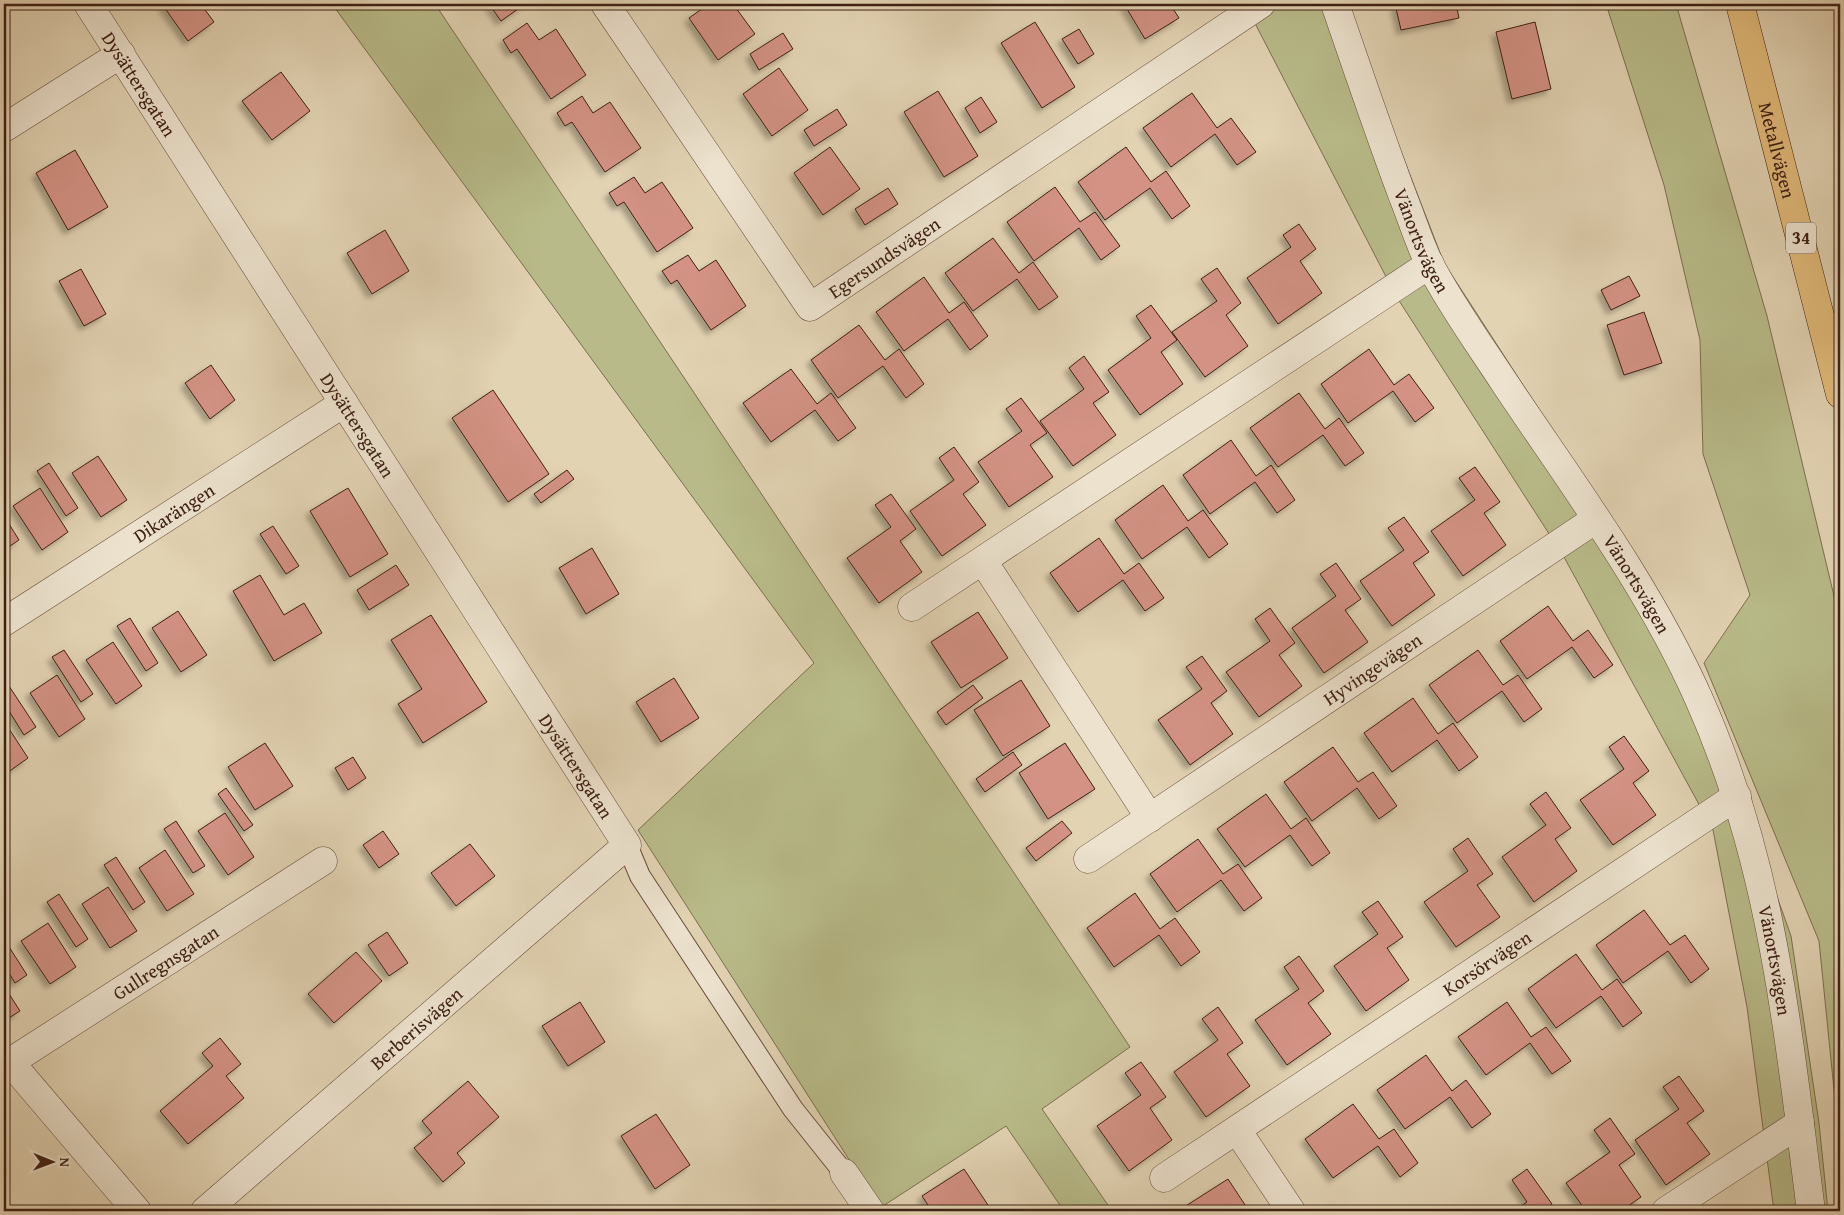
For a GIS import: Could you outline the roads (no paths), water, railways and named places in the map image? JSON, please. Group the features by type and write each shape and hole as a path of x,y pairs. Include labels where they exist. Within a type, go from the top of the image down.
{"main road":[{"name":"Metallvägen","path":"1728,4 1759,82"},
{"name":"Metallvägen","path":"1740,4 1759,82 1804,245 1840,394"}],"street":[{"name":"Dysättersgatan","path":"88,4 627,845"},
{"name":"Egersundsvägen","path":"605,4 810,307 1261,4"},
{"name":"Vänortsvägen","path":"1335,4 1393,170 1430,264 1485,353 1596,519 1660,621 1698,697 1737,796 1754,854 1773,936 1811,1211"},
{"path":"4,128 121,54"},
{"path":"912,608 1430,264"},
{"name":"Dikarängen","path":"4,622 344,404"},
{"name":"Hyvingevägen","path":"1088,860 1596,519"},
{"path":"983,561 1150,818"},
{"name":"Korsörvägen","path":"1164,1178 1737,796"},
{"name":"Berberisvägen","path":"205,1211 627,845"},
{"name":"Gullregnsgatan","path":"137,1211 7,1064 322,861"},
{"path":"1666,1211 1800,1123"},
{"path":"1237,1130 1291,1211"},
{"path":"844,1173 870,1211"}],"lane":[{"path":"627,845 640,876 793,1109 844,1173"}]}
